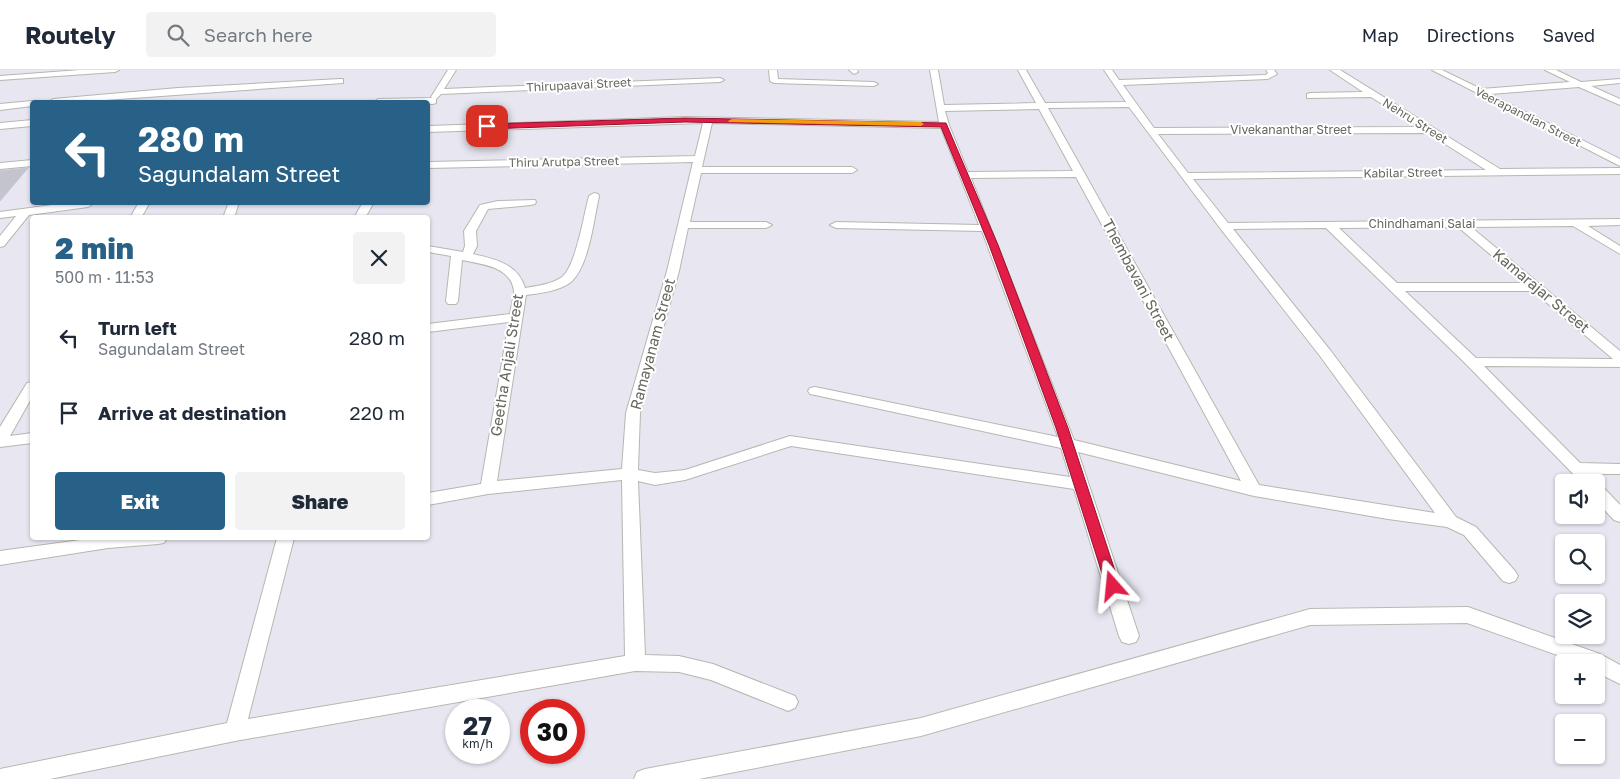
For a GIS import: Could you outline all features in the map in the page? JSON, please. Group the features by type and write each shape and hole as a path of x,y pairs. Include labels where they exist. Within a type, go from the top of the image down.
{"street":[{"path":"3,78 16,70"},
{"path":"3,78 115,70"},
{"path":"430,106 452,70"},
{"path":"773,70 774,81 874,84"},
{"path":"934,70 944,125 986,228 1068,444 1129,636"},
{"name":"Thembavani Street","path":"1022,70 1254,490"},
{"path":"1108,70 1131,104 1224,226 1307,329 1450,521"},
{"path":"1117,83 1243,79 1268,76 1273,74 1270,70"},
{"name":"Nehru Street","path":"1334,70 1497,172"},
{"name":"Veerapandian Street","path":"1436,70 1620,163"},
{"path":"1549,70 1620,102"},
{"name":"Thirupaavai Street","path":"401,100 720,80"},
{"path":"77,100 178,91 340,81"},
{"path":"1480,92 1620,81"},
{"path":"1310,96 1372,94"},
{"path":"0,107 30,104"},
{"path":"942,108 1131,104"},
{"path":"430,128 708,120 944,125"},
{"name":"Ramayanam Street","path":"635,663 630,474 633,413 673,270 708,120"},
{"path":"0,126 30,123"},
{"name":"Vivekananthar Street","path":"1152,131 1429,130"},
{"path":"0,166 30,162"},
{"name":"Thiru Arutpa Street","path":"430,165 698,164 852,170"},
{"name":"Kabilar Street","path":"1186,176 1620,171"},
{"path":"964,175 1081,174"},
{"path":"520,293 568,279 576,265 594,196"},
{"path":"452,302 462,256 471,246 470,231 484,207 498,204 531,202"},
{"path":"0,215 80,205"},
{"path":"0,244 25,212"},
{"name":"Chindhamani Salai","path":"1224,226 1620,222"},
{"path":"1576,223 1620,251"},
{"name":"Kamarajar Street","path":"1461,224 1620,358"},
{"path":"683,226 766,225"},
{"path":"836,225 986,228"},
{"path":"1329,225 1472,362 1583,474"},
{"name":"Geetha Anjali Street","path":"430,249 492,262 508,270 518,280 520,293 488,488"},
{"path":"1394,287 1537,287"},
{"path":"430,328 516,317"},
{"path":"1472,362 1620,363"},
{"path":"0,441 30,389"},
{"path":"815,391 1068,444 1254,490 1388,513 1450,521 1470,532 1509,576"},
{"path":"0,441 30,438"},
{"path":"430,499 488,488 630,474 655,479 685,475 790,441 1080,484"},
{"path":"1577,468 1620,469"},
{"path":"1605,500 1620,516"},
{"path":"0,558 109,540"},
{"path":"235,731 284,540"},
{"path":"645,779 921,727 1310,617 1468,615 1593,660 1620,675"},
{"path":"0,779 235,731 635,663 678,664 713,672 788,702"}],"building":[{"path":"28,168 0,201 0,171"}],"slow traffic":[{"path":"732,121 921,124"}],"route":[{"path":"487,126 685,120 944,125 994,245 1026,329 1068,444 1113,586"}]}
